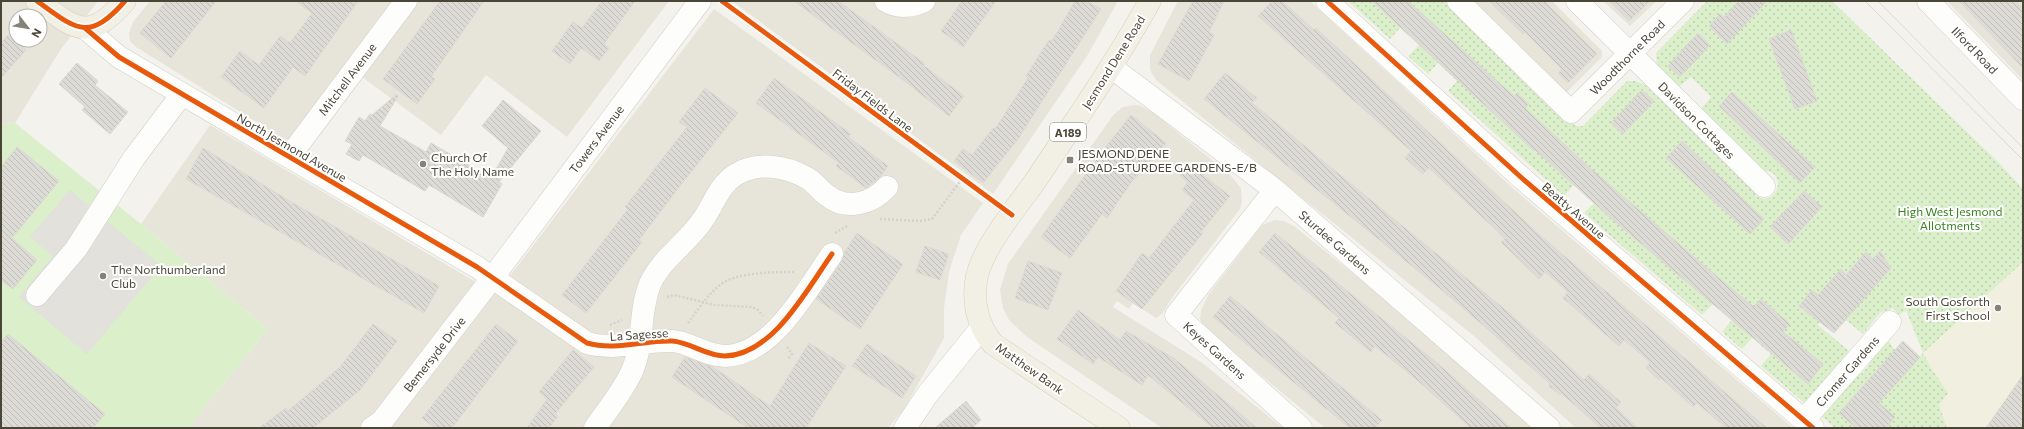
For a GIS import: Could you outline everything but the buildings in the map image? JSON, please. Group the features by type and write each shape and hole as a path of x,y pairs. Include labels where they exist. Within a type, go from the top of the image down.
{"main road":[{"path":"36,1 70,24 85,28 103,23 125,1"},
{"name":"Jesmond Dene Road","path":"982,262 995,238 1111,67 1150,1"},
{"name":"Matthew Bank","path":"982,262 975,291 976,303 982,327 993,344 1002,352 1119,428"}],"street":[{"name":"Mitchell Avenue","path":"289,157 406,1"},
{"name":"Towers Avenue","path":"493,277 700,1"},
{"path":"886,1 896,6 904,6 913,5 924,1"},
{"name":"Beatty Avenue","path":"1327,1 1530,185 1808,424"},
{"name":"Woodthorne Road","path":"1458,1 1571,112 1682,1"},
{"name":"Davidson Cottages","path":"1577,1 1764,186"},
{"name":"Ilford Road","path":"1928,1 2023,100"},
{"name":"North Jesmond Avenue","path":"85,28 120,57 493,277"},
{"name":"Sturdee Gardens","path":"1111,67 1275,190 1549,428"},
{"path":"37,295 76,249 134,158 182,94"},
{"name":"La Sagesse","path":"595,428 633,369 644,300 651,282 660,267 694,232 722,187 734,176 745,169 761,166 776,167 807,178 817,185 827,196 838,202 850,204 873,200 887,187"},
{"name":"Keyes Gardens","path":"1275,190 1176,315 1301,428"},
{"name":"La Sagesse","path":"493,277 587,343 608,347 674,341 709,353 723,356 734,355 750,349 775,330 789,314 831,245"},
{"name":"Bemersyde Drive","path":"382,426 493,277"},
{"name":"Cromer Gardens","path":"1808,424 1890,322"},
{"path":"905,428 927,395 982,327"}],"path":[{"path":"956,174 969,184"},
{"path":"878,219 920,221 932,218 962,179"},
{"path":"831,245 852,224"},
{"path":"674,341 704,302 721,284 729,280 760,274 798,272"},
{"path":"664,298 674,295 727,306 752,307 761,313 792,354 788,359"}],"shaded area":[{"path":"1,1 98,1 61,49 15,123 1,124"},
{"path":"150,1 669,1 567,137 486,75 441,135 347,66 290,143 136,47 130,41 129,33 133,22"},
{"path":"732,1 1118,1 1087,56 993,194"},
{"path":"1178,1 1310,1 1515,190 1793,428 1576,428 1474,336 1156,80 1150,70 1150,55"},
{"path":"1473,1 1552,1 1602,51 1602,57 1566,93"},
{"path":"1603,1 1657,1 1630,26"},
{"path":"1947,1 2023,1 2023,80"},
{"path":"714,9 983,203 961,235 949,272 944,308 944,338 904,409 888,428 188,428 268,329 141,224 210,125 496,294"},
{"path":"1134,105 1141,106 1155,114 1229,174 1241,188 1242,202 1240,209 1171,299 1162,314 1156,318 1133,303 1129,309 1117,301 1113,307 1201,362 1283,428 1162,428 1027,337 1009,320 1003,308 1000,290 1008,264 1114,114 1123,107"},
{"path":"70,190 161,266 87,354 19,297 53,256 30,237"},
{"path":"1275,220 1284,221 1294,226 1423,330 1537,428 1325,428 1206,330 1200,320 1201,310 1209,294 1262,225"},
{"name":"South Gosforth First School","path":"2023,262 2023,428 1947,428 1939,405 1948,393 1923,353"}],"green space":[{"name":"High West Jesmond Allotments","path":"1348,1 1448,1 1576,126 1583,126 1627,81 1635,81 1644,84 1750,184 1756,196 1765,199 1775,193 1778,183 1777,179 1770,172 1764,171 1700,110 1711,97 1691,77 1677,88 1657,65 1656,53 1707,1 1832,1 2000,164 2023,189 2023,262 1923,353 1906,310 1899,315 1893,308 1880,313 1863,334 1846,320 1834,333 1820,322 1818,325 1849,351 1845,356 1844,364 1808,406 1761,366 1771,354 1752,338 1742,349 1722,332 1732,320 1713,304 1702,315 1584,213 1594,203 1574,185 1564,196 1448,91 1457,81 1438,63 1428,74 1408,56 1419,45 1400,28 1390,39"},
{"name":"The Northumberland Club","path":"15,123 141,224 268,329 188,428 1,428 1,124"},
{"path":"1886,338 1895,350 1903,341 1920,357 1923,353 1948,393 1939,405 1947,428 1835,428 1819,414 1855,374 1861,374 1870,364 1871,354"}],"tram line":[{"path":"1865,1 2023,160"},
{"path":"1878,1 2023,148"}],"cycle path":[{"path":"37,1 62,19 82,27 91,27 101,23 125,1"},
{"name":"Friday Fields Lane","path":"722,1 1012,215"},
{"path":"1327,1 1524,180 1813,428"},
{"path":"85,28 119,57 477,267 587,343 619,346 672,341 679,342 711,354 725,356 742,353 758,345 773,333 787,318 832,254"}],"place":[{"name":"JESMOND DENE ROAD-STURDEE GARDENS-E/B","path":"1070,160"},
{"name":"Church Of The Holy Name","path":"423,164"},
{"name":"The Northumberland Club","path":"103,276"},
{"name":"South Gosforth First School","path":"1998,308"}]}
